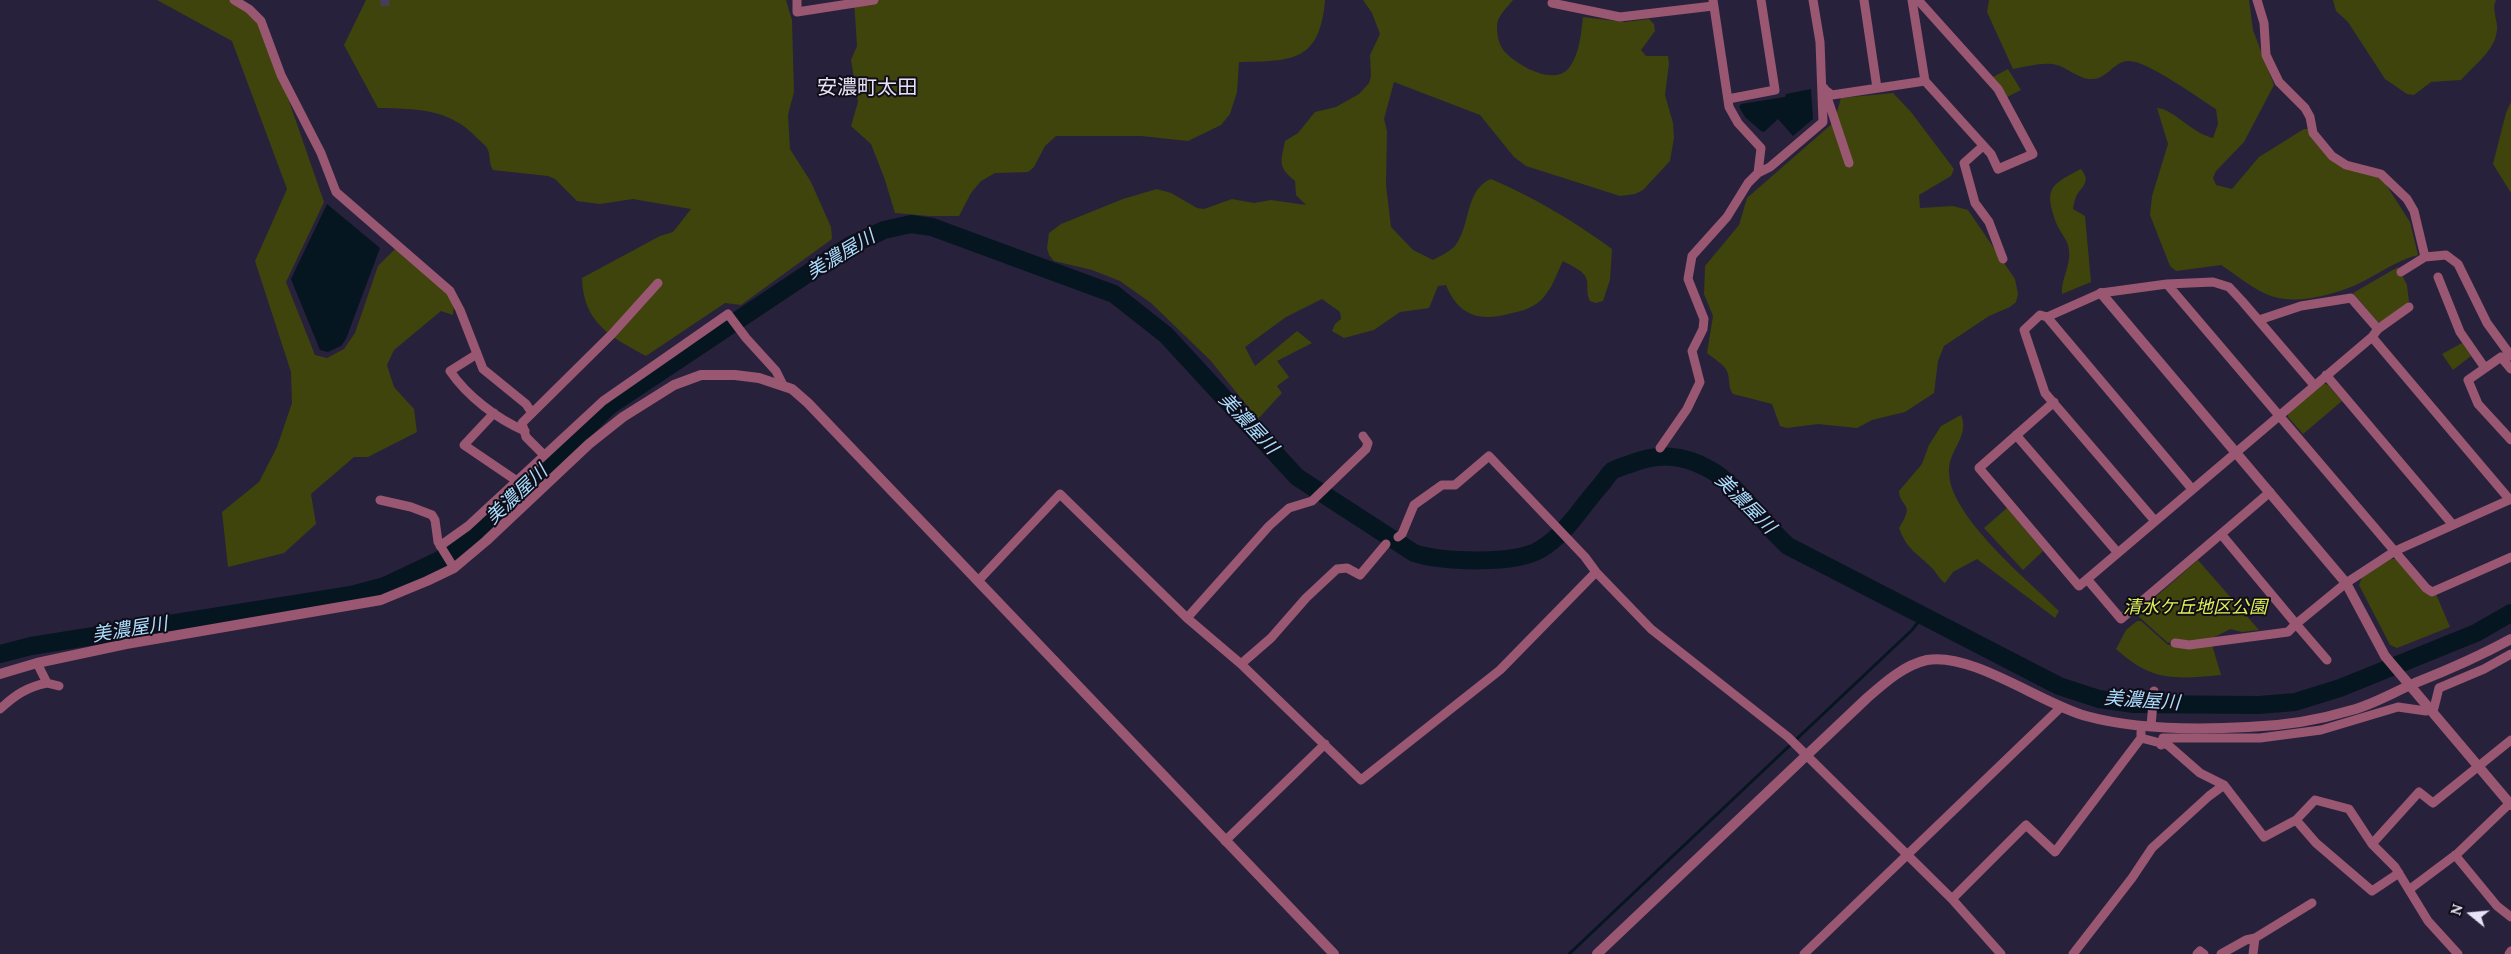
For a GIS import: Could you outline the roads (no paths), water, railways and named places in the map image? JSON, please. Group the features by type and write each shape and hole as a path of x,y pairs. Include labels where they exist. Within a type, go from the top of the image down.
{"street":[{"path":"234,0 248,9 260,22 281,75 321,153 336,192 450,291 460,310 483,369 526,404 532,413"},
{"path":"797,0 797,12 874,0"},
{"path":"1728,99 1774,90 1761,0"},
{"path":"1813,0 1820,42 1823,86 1849,162"},
{"path":"1864,0 1877,88"},
{"path":"1912,0 1925,81 1991,154 1998,169 2033,154 1998,89 1918,0"},
{"path":"2257,0 2264,23 2266,55 2279,82 2305,108 2310,117 2313,133 2332,156 2346,165 2381,174 2410,202 2425,257"},
{"path":"1552,3 1620,17 1713,3 1728,99 1734,116 1761,148 1758,173"},
{"path":"1823,86 1832,95 1925,81"},
{"path":"1660,448 1688,408 1700,382 1692,351 1693,345 1703,328 1704,319 1688,279 1690,260 1727,217 1748,183 1823,122 1820,96 1823,86"},
{"path":"1983,146 1964,163 1975,204 1989,222 2003,259"},
{"path":"2401,272 2425,257 2446,255 2458,264 2487,323 2511,356"},
{"path":"2438,277 2460,332 2485,368"},
{"path":"2047,317 2101,293 2200,281 2222,284 2229,288 2259,320 2314,385"},
{"path":"544,455 526,437 522,423 612,334 658,283"},
{"path":"2168,284 2432,592 2511,557"},
{"path":"2101,293 2346,583 2385,656 2510,804 2455,855 2410,888"},
{"path":"2259,320 2301,306 2352,298 2378,329"},
{"path":"2054,402 1979,468 2079,586 2279,414 2372,337 2378,329 2409,307"},
{"path":"441,548 468,526 603,401 728,314 776,371 783,385"},
{"path":"2155,521 2042,387 2024,330 2040,315 2047,317 2192,489"},
{"path":"2174,643 2189,645 2288,632 2346,583 2395,551 2511,500 2372,337"},
{"path":"477,354 450,371 459,384 494,412 525,431"},
{"path":"2511,369 2501,358 2468,380 2478,404 2511,440"},
{"path":"0,674 37,663 126,644 381,600 452,566 486,541 589,444 623,417 674,385 701,375 735,375 759,378 783,385 808,402 1224,841 1334,954"},
{"path":"2326,375 2453,525"},
{"path":"494,412 464,445 517,481"},
{"path":"2016,435 2118,553"},
{"path":"1187,618 1269,526 1289,508 1312,501 1366,449 1368,443 1363,436"},
{"path":"1398,537 1402,534 1414,504 1442,485 1455,485 1489,456 1505,470 1567,540 1585,557 1596,572 1651,629 1765,718 1807,756 1908,854 2002,954"},
{"path":"2087,579 2121,619 2270,492"},
{"path":"978,581 1060,494 1187,618 1241,664 1360,780 1500,670 1596,572"},
{"path":"380,500 412,507 432,515 435,520 438,542 452,566"},
{"path":"2221,534 2327,660"},
{"path":"1241,664 1271,638 1306,598 1338,569 1347,568 1360,575 1386,544"},
{"path":"1597,954 1893,675 1927,660 1966,665 1996,676 2060,708 2105,720 2247,728 2292,723 2353,710 2476,658 2511,639"},
{"path":"2161,745 2163,738 2260,738 2321,730 2398,707 2426,711 2434,708 2439,688 2484,669 2511,654"},
{"path":"37,663 47,683"},
{"path":"0,709 16,694 28,687 47,683 59,686"},
{"path":"1952,899 2026,825 2055,852 2140,738 2149,723 2154,690"},
{"path":"1804,954 2060,708"},
{"path":"2140,738 2161,745 2168,745 2200,773 2224,785 2264,837 2296,820 2315,800 2347,808 2372,844 2410,888 2428,921 2458,954"},
{"path":"2372,844 2419,792 2434,803 2511,740"},
{"path":"1224,841 1325,744"},
{"path":"2073,954 2132,878 2152,848 2209,796 2224,785"},
{"path":"2296,820 2316,843 2372,891 2399,873"},
{"path":"2455,855 2498,906 2511,917"},
{"path":"2222,954 2246,940 2255,938 2312,903"},
{"path":"2254,954 2255,938"},
{"path":"2197,954 2200,951 2204,954"}],"water":[{"path":"1811,89 1813,119 1793,136 1778,119 1764,132 1761,131 1745,117 1739,107 1741,104 1785,97 1786,94"},
{"path":"327,204 380,248 346,339 341,346 328,352 320,350 291,279"}],"waterway":[{"name":"美濃屋川","path":"0,654 31,646 351,595 385,586 440,560 491,521 609,406 849,246 884,230 911,224 932,227 1114,294 1166,335 1297,477 1414,553 1426,556 1460,560 1497,560 1530,554 1541,549 1558,536 1612,471 1640,460 1670,457 1689,460 1699,464 1730,484 1788,546 2059,686 2099,699 2134,704 2259,705 2295,702 2340,688 2476,633 2511,613"},
{"path":"1569,954 1912,630 1923,616"}],"tunnel":[{"path":"385,0 385,6"}],"district":[{"name":"安濃町太田","path":"867,88"}],"park label":[{"name":"清水ケ丘地区公園","path":"2195,608"}]}
